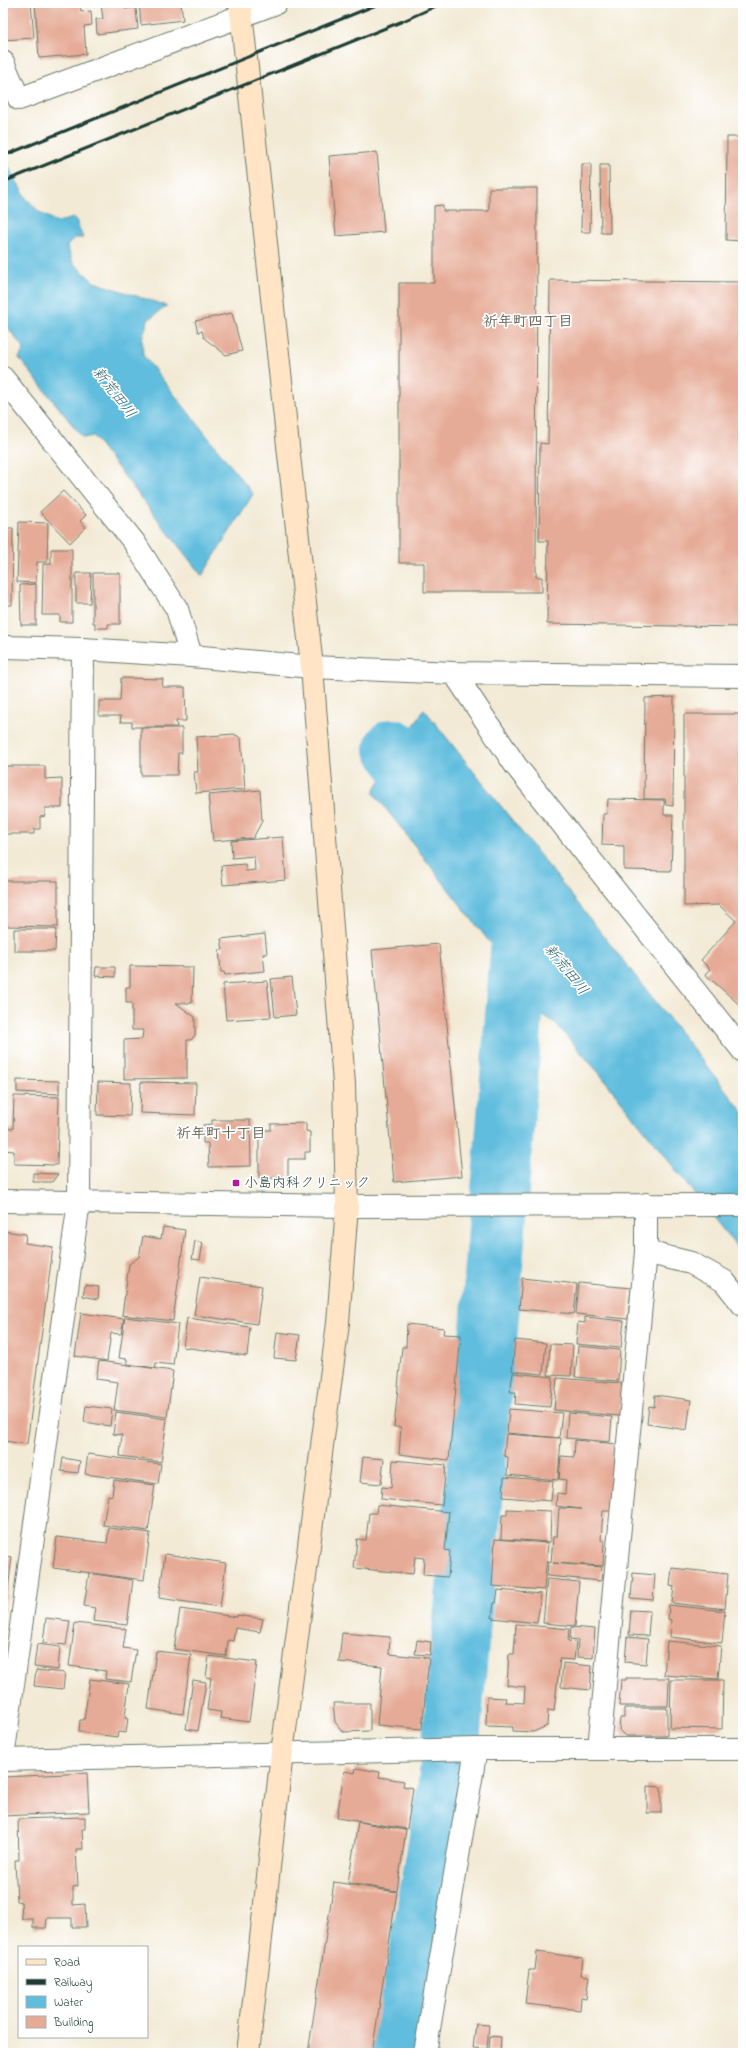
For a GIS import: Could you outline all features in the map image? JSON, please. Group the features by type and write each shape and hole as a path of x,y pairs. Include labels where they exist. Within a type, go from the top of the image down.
{"street":[{"path":"3,62 11,102 241,10 276,3"},
{"path":"241,10 312,667 344,1084 347,1206 338,1323 282,1753 248,2053"},
{"path":"3,378 134,542 177,609 191,656"},
{"path":"3,648 83,649 191,656 312,667 454,673 743,676"},
{"path":"83,649 78,1200 3,1759 470,1749 743,1749"},
{"path":"454,673 516,766 743,1051"},
{"path":"3,1201 78,1200 347,1206 649,1204 743,1205"},
{"path":"599,1748 646,1252 649,1204"},
{"path":"646,1252 691,1263 717,1277 724,1281 743,1305"},
{"path":"425,2053 470,1749"}],"water":[{"path":"3,157 26,198 39,212 57,222 75,218 83,238 74,238 67,246 73,263 94,282 167,306 148,320 142,338 143,355 253,494 202,576 93,436 83,438 19,358 24,349 3,321"},
{"path":"424,709 743,1112 743,1255 599,1073 555,1023 538,1012 503,977 498,953 373,792"}],"building":[{"path":"3,3 31,3 34,38 3,40"},
{"path":"35,3 80,3 81,12 91,11 92,25 84,26 86,54 39,58"},
{"path":"86,3 124,3 125,9 136,8 138,29 97,34 96,19 103,19 101,5 86,7"},
{"path":"139,3 181,3 183,20 141,25"},
{"path":"727,137 743,137 743,241 726,240"},
{"path":"377,152 384,232 336,236 329,156"},
{"path":"582,164 591,164 590,232 581,232"},
{"path":"600,165 609,165 610,233 601,233"},
{"path":"489,188 537,188 536,577 542,577 542,592 424,592 424,563 399,563 399,283 434,283 434,206 443,205 443,211 489,211"},
{"path":"550,280 743,282 743,627 547,624 548,541 539,541 540,443 548,444"},
{"path":"232,313 242,351 226,355 204,338 202,331 198,332 195,321"},
{"path":"63,491 86,515 80,521 86,527 70,543 40,512"},
{"path":"19,522 48,523 47,562 37,562 36,583 17,582"},
{"path":"3,528 13,528 12,605 3,605"},
{"path":"51,549 72,549 72,622 60,622 60,615 42,615 43,564 51,564"},
{"path":"76,573 91,573 90,603 76,603"},
{"path":"93,573 120,573 120,624 108,624 108,628 95,628 95,623 93,623"},
{"path":"36,584 36,625 21,625 20,585"},
{"path":"121,678 163,679 162,687 185,687 186,721 176,721 177,727 132,727 132,722 120,722 121,716 99,716 99,701 120,701"},
{"path":"674,697 673,806 666,805 665,799 644,799 645,698"},
{"path":"684,714 743,714 743,1008 705,974 710,969 701,960 736,921 719,905 684,906"},
{"path":"141,728 182,728 182,753 178,753 177,775 141,775"},
{"path":"234,734 241,738 245,789 196,793 194,772 198,772 196,737"},
{"path":"3,766 45,766 45,779 62,778 62,808 45,808 45,816 40,817 40,829 34,829 34,834 3,834"},
{"path":"260,790 262,821 253,838 213,841 208,795"},
{"path":"608,799 664,800 664,815 673,815 671,871 624,870 624,846 602,845 603,814 607,814"},
{"path":"283,837 286,880 223,885 221,866 245,864 246,871 255,870 254,856 232,858 231,841"},
{"path":"3,881 58,881 58,927 3,926"},
{"path":"14,929 56,929 55,951 14,951"},
{"path":"265,934 267,954 263,954 265,971 225,975 224,972 221,972 219,950 223,950 221,939"},
{"path":"439,944 462,1176 394,1182 372,950"},
{"path":"130,966 193,967 192,1003 176,1003 195,1017 195,1035 191,1040 187,1040 187,1078 124,1079 124,1040 142,1039 143,1030 132,1030 132,1003 126,1003 126,987 130,987"},
{"path":"96,967 115,967 115,977 95,976"},
{"path":"292,977 296,1015 275,1017 271,979"},
{"path":"267,981 271,1017 226,1020 223,984"},
{"path":"17,1080 59,1081 59,1094 17,1092"},
{"path":"98,1082 131,1083 130,1116 97,1115"},
{"path":"141,1082 196,1083 195,1115 140,1113"},
{"path":"14,1096 59,1097 57,1165 14,1164 14,1151 4,1150 4,1128 13,1129"},
{"path":"212,1120 250,1120 251,1166 209,1167 208,1143 203,1143 203,1125 212,1124"},
{"path":"306,1123 306,1131 310,1132 310,1152 305,1152 305,1159 288,1159 288,1178 259,1178 259,1130 271,1130 271,1124"},
{"path":"33,1173 58,1174 52,1182 33,1182"},
{"path":"163,1227 185,1230 173,1321 122,1315 129,1264 139,1257 143,1236 161,1239"},
{"path":"3,1231 26,1234 25,1243 53,1247 27,1444 3,1441"},
{"path":"195,1241 203,1243 200,1260 192,1259"},
{"path":"200,1277 262,1286 257,1324 194,1315"},
{"path":"522,1278 577,1284 574,1314 519,1309"},
{"path":"579,1283 631,1288 628,1319 576,1314"},
{"path":"85,1285 99,1287 98,1299 83,1296"},
{"path":"81,1313 124,1319 121,1334 111,1333 107,1361 75,1356"},
{"path":"125,1317 178,1324 173,1365 156,1363 155,1368 127,1364 127,1359 119,1358"},
{"path":"585,1317 624,1321 621,1348 576,1344 578,1322 585,1323"},
{"path":"187,1318 250,1327 247,1356 183,1347"},
{"path":"407,1324 444,1328 443,1334 461,1335 449,1460 399,1454 401,1427 394,1427 402,1347 406,1347"},
{"path":"277,1332 300,1335 296,1360 274,1358"},
{"path":"515,1340 546,1343 543,1374 512,1371"},
{"path":"550,1344 573,1345 571,1376 548,1375"},
{"path":"578,1346 620,1350 618,1381 575,1377"},
{"path":"99,1361 173,1371 167,1417 114,1410 118,1382 96,1379"},
{"path":"513,1373 553,1377 550,1407 515,1404 516,1392 510,1392"},
{"path":"557,1378 622,1383 620,1416 554,1410"},
{"path":"655,1395 691,1400 687,1430 647,1424 649,1406 654,1407"},
{"path":"86,1406 112,1409 110,1426 84,1422"},
{"path":"509,1409 562,1413 559,1438 507,1433"},
{"path":"116,1412 167,1419 161,1462 120,1456 122,1435 113,1434"},
{"path":"568,1413 612,1417 610,1442 566,1438"},
{"path":"506,1434 561,1438 558,1480 507,1475 508,1457 504,1456"},
{"path":"575,1440 617,1444 611,1511 603,1511 601,1540 604,1541 603,1566 553,1563 602,1567 601,1581 547,1576 548,1562 551,1563 553,1537 557,1537 559,1508 581,1509 556,1506 557,1493 565,1494 566,1480 559,1479 561,1456 574,1457"},
{"path":"88,1454 161,1464 158,1484 85,1474"},
{"path":"363,1457 384,1459 381,1484 360,1482"},
{"path":"63,1458 80,1461 78,1473 61,1471"},
{"path":"393,1460 446,1465 442,1505 381,1499 382,1487 391,1488"},
{"path":"504,1477 553,1481 551,1501 503,1497"},
{"path":"114,1480 155,1485 148,1531 103,1525 108,1495 112,1496"},
{"path":"377,1505 449,1512 445,1550 450,1551 448,1577 423,1575 424,1558 415,1557 413,1574 354,1568 357,1539 366,1540 369,1513 376,1513"},
{"path":"507,1509 551,1511 550,1542 501,1539 502,1515 507,1515"},
{"path":"109,1528 150,1533 144,1580 53,1568 57,1537 107,1543"},
{"path":"495,1539 548,1543 544,1590 492,1586"},
{"path":"165,1554 226,1563 220,1607 159,1598"},
{"path":"3,1556 12,1557 4,1623 3,1623"},
{"path":"672,1568 728,1574 725,1609 672,1603 674,1587 670,1586"},
{"path":"89,1573 133,1580 127,1625 93,1621 95,1608 84,1606"},
{"path":"633,1573 655,1575 653,1600 631,1598"},
{"path":"547,1579 579,1582 575,1626 543,1623"},
{"path":"498,1590 541,1594 537,1623 492,1618"},
{"path":"669,1605 725,1611 722,1643 670,1637 671,1620 668,1619"},
{"path":"180,1609 263,1619 260,1632 235,1628 233,1641 228,1640 226,1656 174,1649"},
{"path":"631,1610 650,1611 648,1636 629,1635"},
{"path":"46,1618 70,1621 66,1645 43,1643"},
{"path":"75,1623 126,1629 123,1648 136,1650 131,1682 105,1679 106,1671 69,1666"},
{"path":"516,1624 569,1629 568,1641 576,1642 574,1660 560,1659 554,1711 548,1710 547,1726 533,1732 513,1731 513,1727 486,1726 487,1697 506,1698 505,1702 524,1703 525,1687 507,1685 509,1654 514,1654"},
{"path":"571,1627 595,1629 593,1658 577,1657 578,1640 570,1639"},
{"path":"342,1633 390,1637 389,1654 429,1658 422,1729 377,1725 382,1666 339,1662"},
{"path":"627,1637 648,1639 646,1664 625,1662"},
{"path":"417,1640 431,1642 430,1655 415,1654"},
{"path":"667,1641 721,1646 718,1679 664,1675"},
{"path":"37,1644 60,1647 58,1670 34,1667"},
{"path":"156,1651 191,1655 183,1714 148,1709"},
{"path":"209,1656 257,1662 249,1722 220,1718 221,1712 207,1710 211,1678 206,1677"},
{"path":"563,1663 592,1666 590,1690 561,1687"},
{"path":"36,1670 65,1673 63,1689 34,1686"},
{"path":"626,1678 669,1678 668,1706 619,1706 621,1680 626,1680"},
{"path":"90,1679 129,1684 125,1717 128,1718 126,1733 118,1732 117,1737 79,1732 80,1720 84,1720"},
{"path":"193,1680 206,1682 198,1731 186,1729"},
{"path":"671,1680 723,1680 722,1729 670,1728"},
{"path":"333,1703 370,1703 370,1731 343,1732 335,1722"},
{"path":"624,1708 667,1708 667,1736 625,1736 619,1730 620,1718 624,1718"},
{"path":"356,1768 380,1772 379,1777 404,1781 403,1786 413,1788 407,1829 337,1818 344,1771 355,1773"},
{"path":"87,1773 89,1812 3,1816 3,1777"},
{"path":"647,1786 661,1787 661,1813 647,1813"},
{"path":"85,1817 85,1829 82,1829 83,1849 76,1849 78,1886 73,1887 73,1905 85,1904 86,1927 72,1927 72,1918 47,1918 46,1928 33,1928 33,1919 22,1919 21,1902 17,1901 15,1860 19,1860 18,1819"},
{"path":"358,1822 406,1830 397,1891 348,1883"},
{"path":"334,1882 397,1892 372,2053 308,2053"},
{"path":"537,1952 583,1958 581,1975 589,1976 586,1999 581,1998 580,2010 525,2004 529,1970 535,1970"},
{"path":"476,2024 489,2025 487,2049 473,2048"},
{"path":"490,2036 501,2037 500,2051 489,2051"}],"waterway":[{"name":"新荒田川","path":"393,748 446,816"},
{"path":"401,2053 447,1784 489,1328 522,915"}],"railway":[{"path":"3,156 381,3"},
{"path":"3,182 403,21 443,3"}],"place":[{"name":"小島内科クリニック","path":"236,1183"}],"district":[{"name":"祈年町四丁目","path":"528,322"},
{"name":"祈年町十丁目","path":"221,1134"}]}
